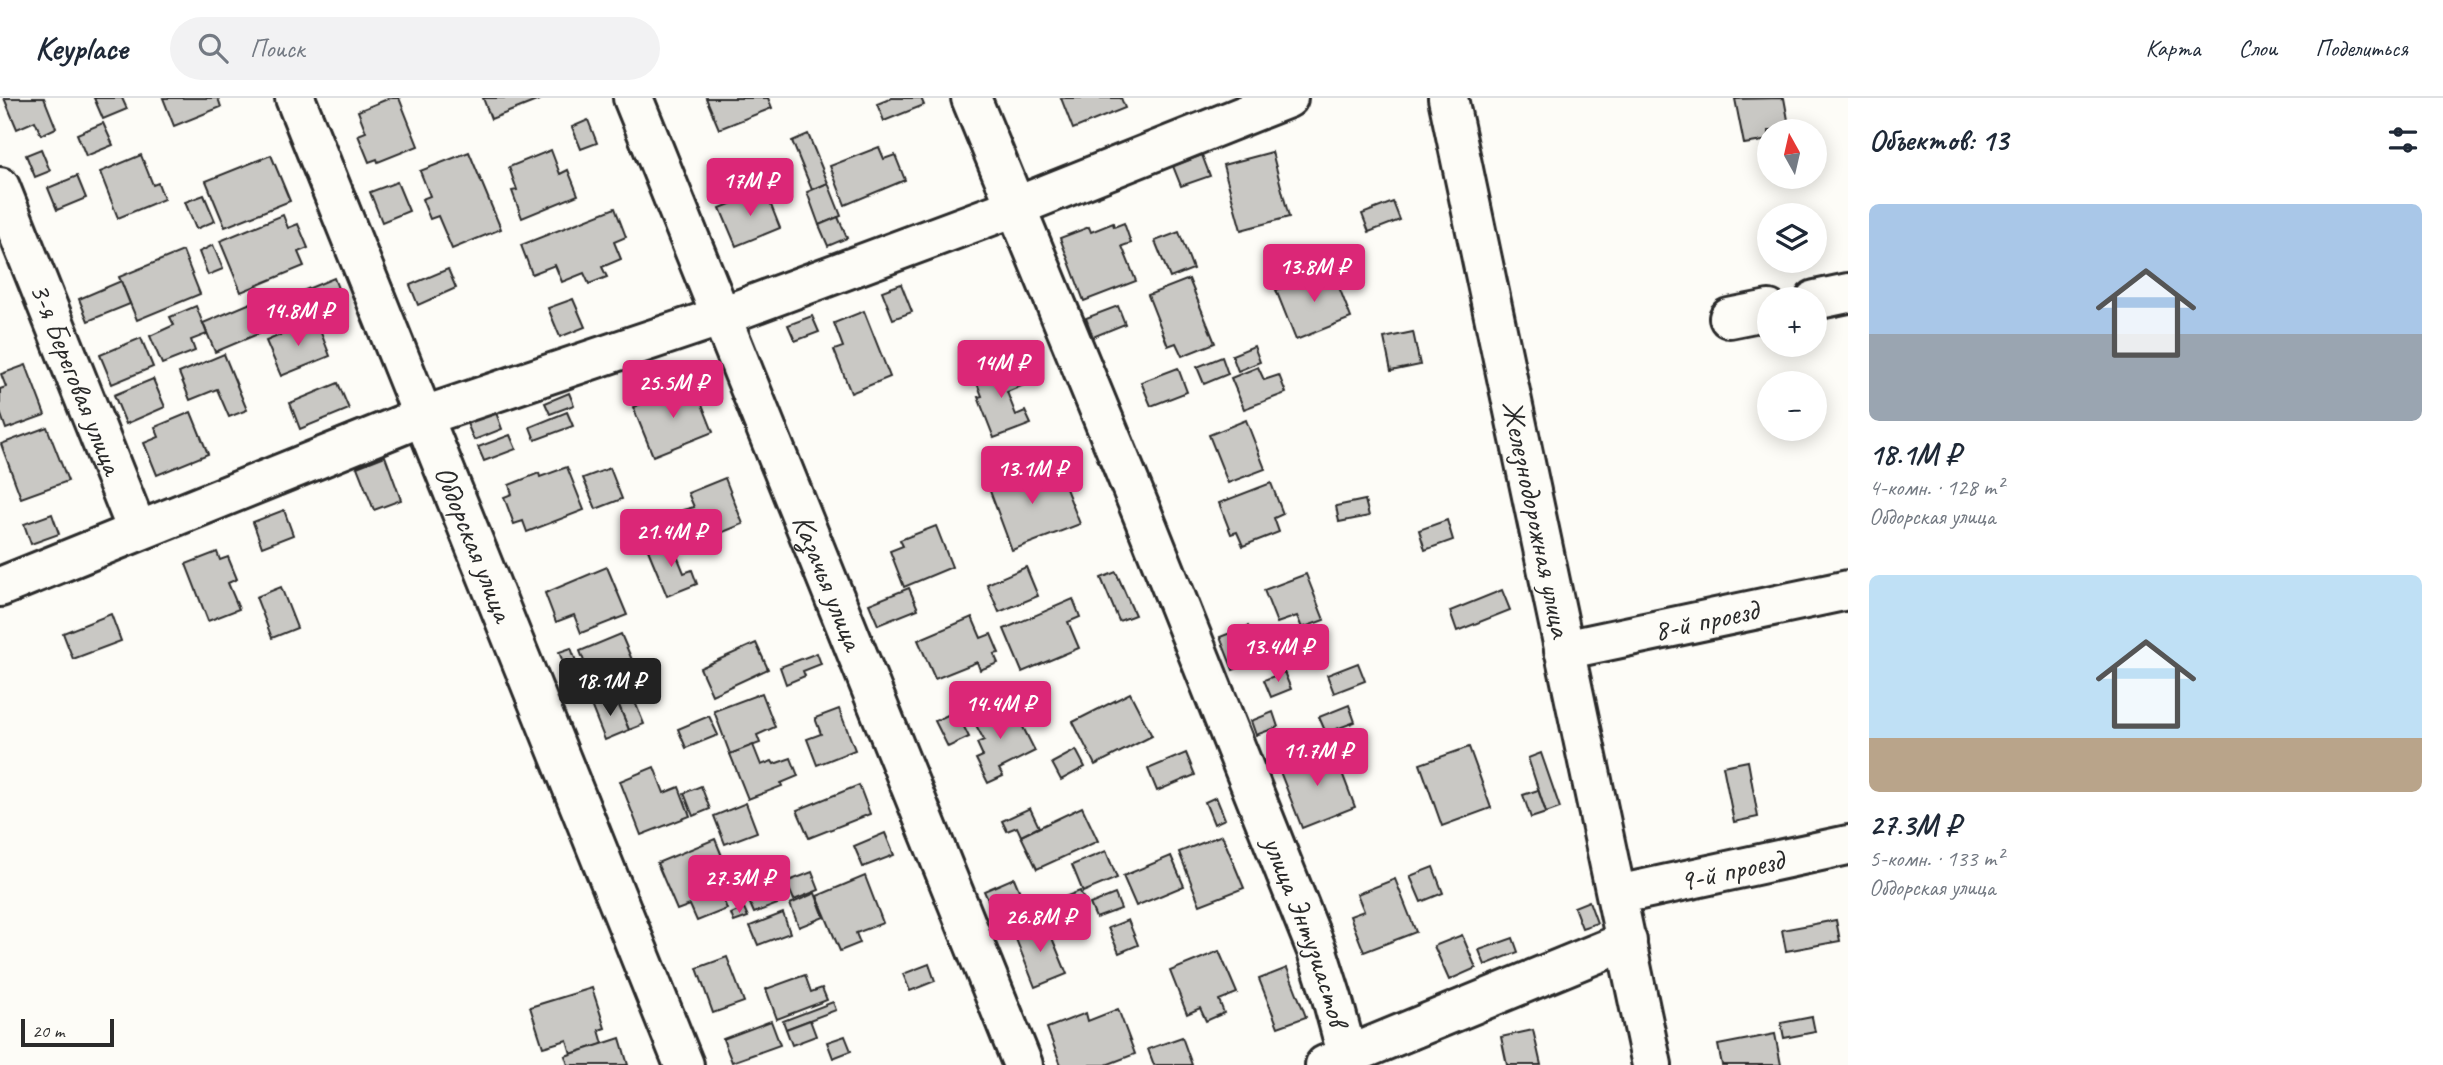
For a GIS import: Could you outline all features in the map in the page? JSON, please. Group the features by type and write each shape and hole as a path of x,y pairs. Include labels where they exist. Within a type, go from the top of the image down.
{"street":[{"name":"Обдорская улица","path":"295,98 684,1065"},
{"name":"Казачья улица","path":"633,98 1023,1065"},
{"name":"улица Энтузиастов","path":"971,98 1142,513 1317,951 1341,1062"},
{"path":"0,587 424,416 722,316 1016,207 1288,98"},
{"name":"Железнодорожная улица","path":"1448,98 1652,1065"},
{"name":"3-я Береговая улица","path":"0,187 137,530"},
{"path":"1827,297 1848,293"},
{"path":"1729,318 1757,312"},
{"name":"8-й проезд","path":"1564,650 1848,590"},
{"name":"9-й проезд","path":"1617,895 1848,845"},
{"path":"1341,1062 1627,941"}],"building":[{"path":"4,98 44,98 56,128 41,135 35,121 17,129"},
{"path":"94,98 122,98 127,109 103,119"},
{"path":"163,98 218,98 221,107 174,126"},
{"path":"390,98 399,98 418,146 378,162 377,159 369,162 358,135 366,132 358,111"},
{"path":"483,98 544,98 491,119"},
{"path":"706,98 768,98 772,108 719,129"},
{"path":"892,98 921,98 924,105 884,121 877,104"},
{"path":"1061,98 1121,98 1125,108 1073,129"},
{"path":"1784,98 1788,119 1757,119 1757,142 1744,144 1735,99"},
{"path":"588,120 597,143 581,149 572,127"},
{"path":"103,123 113,145 86,156 77,134"},
{"path":"808,134 828,183 812,190 792,141"},
{"path":"879,147 884,159 895,155 905,180 845,205 830,166"},
{"path":"41,149 50,171 35,177 26,155"},
{"path":"551,150 560,174 568,170 578,195 522,218 512,191 517,190 509,167"},
{"path":"469,152 501,229 452,249 438,216 430,219 422,199 430,196 420,171"},
{"path":"1272,152 1289,217 1241,230 1223,165"},
{"path":"141,155 153,185 158,183 164,199 118,218 100,172"},
{"path":"271,155 290,201 225,227 206,181"},
{"path":"1202,155 1210,176 1181,186 1173,166"},
{"path":"77,176 86,198 57,210 48,188"},
{"path":"397,182 409,211 382,222 370,192"},
{"path":"828,183 841,216 819,225 807,192"},
{"path":"765,190 780,228 736,246 720,208"},
{"path":"204,195 215,221 196,229 185,202"},
{"path":"1393,202 1400,220 1369,232 1362,214"},
{"path":"615,208 626,237 614,242 621,259 602,267 607,277 589,284 584,273 562,282 555,265 532,274 521,245"},
{"path":"283,215 288,228 298,224 308,248 298,252 304,266 241,292 220,241"},
{"path":"838,217 847,238 828,246 819,225"},
{"path":"1113,223 1114,227 1124,223 1131,243 1122,246 1136,281 1084,301 1060,238 1089,227 1091,232"},
{"path":"1179,232 1193,269 1170,278 1155,241"},
{"path":"213,245 223,269 208,275 199,252"},
{"path":"183,251 200,294 137,320 119,277"},
{"path":"448,269 456,288 418,305 410,285"},
{"path":"1332,269 1351,318 1296,340 1276,290"},
{"path":"334,278 342,299 265,331 256,310"},
{"path":"1189,279 1215,343 1182,356 1176,343 1168,346 1148,295"},
{"path":"121,281 130,304 88,321 79,299"},
{"path":"901,284 912,312 893,319 882,291"},
{"path":"573,299 585,327 560,337 548,308"},
{"path":"253,302 265,331 215,352 203,323"},
{"path":"196,306 207,334 191,340 195,351 162,364 150,336 174,325 170,317"},
{"path":"1118,306 1125,324 1093,337 1086,318"},
{"path":"864,311 890,377 851,393 834,350 843,347 834,323"},
{"path":"812,316 819,332 795,341 788,325"},
{"path":"316,320 330,356 281,376 266,341"},
{"path":"1413,332 1420,365 1391,371 1384,338"},
{"path":"141,338 153,367 112,384 100,355"},
{"path":"1254,346 1260,362 1238,371 1232,355"},
{"path":"224,354 247,410 229,417 217,389 190,400 179,373"},
{"path":"1222,357 1228,374 1204,384 1197,367"},
{"path":"1015,362 1024,385 1007,392 1016,415 1025,411 1031,424 994,438 978,397 982,396 975,378"},
{"path":"26,365 45,415 6,429 0,412 0,389 6,387 1,374"},
{"path":"1258,367 1264,380 1279,375 1286,393 1244,409 1231,378"},
{"path":"1178,368 1187,392 1151,406 1141,382"},
{"path":"153,379 165,407 126,424 114,395"},
{"path":"338,383 349,409 300,429 290,403"},
{"path":"694,384 713,432 653,456 633,407"},
{"path":"569,393 574,405 550,414 545,403"},
{"path":"495,410 502,429 474,440 466,421"},
{"path":"191,412 208,454 157,475 144,443 159,437 155,427"},
{"path":"567,412 573,426 535,440 530,427"},
{"path":"1246,420 1265,469 1228,483 1209,435"},
{"path":"47,427 68,481 21,498 1,444"},
{"path":"510,435 516,449 484,461 478,447"},
{"path":"385,456 401,500 374,510 357,467"},
{"path":"1037,464 1044,482 1061,476 1080,524 1012,550 987,483"},
{"path":"567,467 584,510 527,532 523,521 514,524 504,497 512,494 509,485 539,473 540,477"},
{"path":"610,468 622,499 596,509 583,478"},
{"path":"725,478 743,524 696,543 683,510 694,507 688,493"},
{"path":"1271,483 1283,514 1274,518 1279,532 1243,546 1237,532 1231,534 1219,503"},
{"path":"1365,500 1369,516 1339,522 1336,506"},
{"path":"284,510 293,535 262,547 253,522"},
{"path":"52,514 59,534 31,544 24,524"},
{"path":"1447,520 1453,540 1425,550 1419,530"},
{"path":"936,526 952,567 904,587 890,551 903,546 900,540"},
{"path":"671,541 684,573 692,570 697,584 667,596 648,550"},
{"path":"217,552 220,560 228,557 237,579 228,583 239,609 208,621 186,564"},
{"path":"607,567 627,615 581,633 574,615 556,622 545,593"},
{"path":"1026,567 1038,596 999,612 987,584"},
{"path":"1116,572 1135,615 1119,621 1101,578"},
{"path":"1306,574 1324,620 1302,628 1297,616 1277,623 1264,590"},
{"path":"281,587 297,628 272,638 256,597"},
{"path":"909,588 918,609 878,625 869,604"},
{"path":"1502,590 1510,610 1457,631 1450,611"},
{"path":"1073,599 1080,617 1068,622 1079,648 1022,672 1004,629"},
{"path":"111,614 121,641 73,659 63,633"},
{"path":"972,617 981,638 991,634 999,653 994,654 998,663 980,670 977,662 935,679 918,640"},
{"path":"1248,626 1261,660 1233,670 1220,637"},
{"path":"621,634 635,667 593,684 580,651"},
{"path":"756,643 768,669 712,695 700,668"},
{"path":"1301,646 1307,661 1293,666 1287,651"},
{"path":"571,648 579,669 568,674 559,652"},
{"path":"817,653 821,664 803,671 805,676 786,684 780,667"},
{"path":"1358,663 1365,681 1334,693 1327,675"},
{"path":"1284,672 1291,689 1271,697 1264,680"},
{"path":"762,693 775,727 757,735 760,743 730,754 714,711"},
{"path":"1130,693 1152,736 1095,765 1073,722"},
{"path":"632,695 644,724 629,730 617,701"},
{"path":"615,696 629,730 605,740 591,705"},
{"path":"1349,705 1355,722 1326,733 1319,717"},
{"path":"989,706 994,716 1013,707 1035,751 999,769 1003,776 988,783 976,759 983,756 977,743 984,740 971,716"},
{"path":"839,709 855,750 817,765 807,739 821,734 815,718"},
{"path":"956,711 969,737 948,747 935,721"},
{"path":"1273,712 1278,727 1256,735 1251,721"},
{"path":"709,716 718,735 686,748 678,729"},
{"path":"753,745 761,765 791,758 798,776 781,783 782,786 748,799 730,754"},
{"path":"1469,747 1491,808 1442,826 1420,764"},
{"path":"1333,749 1355,807 1302,828 1279,769"},
{"path":"1076,750 1085,767 1061,780 1052,763"},
{"path":"1186,753 1195,775 1157,791 1148,769"},
{"path":"1541,753 1560,808 1546,813 1528,758"},
{"path":"1748,761 1758,817 1734,822 1723,766"},
{"path":"654,767 664,793 679,787 690,816 641,835 620,781"},
{"path":"859,785 870,814 809,838 797,810"},
{"path":"701,786 710,809 693,816 684,793"},
{"path":"1538,790 1546,813 1531,818 1523,795"},
{"path":"1216,797 1225,819 1214,824 1205,802"},
{"path":"746,803 757,832 725,844 714,816"},
{"path":"1082,807 1098,841 1037,869 1021,836"},
{"path":"1030,808 1039,827 1021,836 1017,827 1007,831 1002,821"},
{"path":"885,833 894,855 863,867 854,846"},
{"path":"1222,835 1244,888 1200,905 1179,852"},
{"path":"715,839 734,885 720,891 727,909 697,921 690,905 677,910 657,863"},
{"path":"1106,851 1117,878 1083,892 1072,865"},
{"path":"1171,856 1184,886 1136,906 1123,876"},
{"path":"1433,867 1443,893 1421,902 1410,876"},
{"path":"775,869 788,900 754,913 748,899 765,892 758,876"},
{"path":"812,872 819,890 794,900 786,882"},
{"path":"865,876 883,923 856,933 860,943 840,951 817,896"},
{"path":"1014,878 1026,907 997,920 984,891"},
{"path":"1395,879 1416,932 1364,952 1350,916 1364,911 1357,894"},
{"path":"1080,891 1086,905 1060,915 1054,901"},
{"path":"815,893 824,917 799,927 790,904"},
{"path":"1115,894 1121,909 1096,918 1090,904"},
{"path":"1589,901 1597,923 1582,928 1574,907"},
{"path":"744,908 748,917 734,922 731,914"},
{"path":"783,913 790,933 758,945 750,926"},
{"path":"1128,920 1138,945 1119,953 1108,928"},
{"path":"1836,920 1840,941 1786,951 1782,930"},
{"path":"1045,921 1067,974 1035,987 1014,934"},
{"path":"1462,935 1476,968 1449,980 1434,946"},
{"path":"1513,938 1518,952 1485,965 1479,950"},
{"path":"1219,951 1237,993 1219,1000 1224,1013 1206,1021 1200,1008 1187,1014 1170,971"},
{"path":"727,957 744,1002 713,1013 697,968"},
{"path":"929,964 935,981 910,991 903,974"},
{"path":"1287,968 1306,1017 1278,1027 1259,979"},
{"path":"805,975 811,992 822,988 827,1000 777,1019 766,989"},
{"path":"592,988 605,1028 599,1030 603,1044 571,1054 567,1040 543,1047 530,1007"},
{"path":"833,1002 836,1010 786,1029 783,1021"},
{"path":"1118,1009 1135,1054 1106,1065 1061,1065 1047,1028 1086,1013 1088,1021"},
{"path":"1812,1017 1815,1032 1784,1038 1781,1023"},
{"path":"810,1020 816,1036 792,1045 786,1029"},
{"path":"771,1021 780,1045 732,1062 723,1039"},
{"path":"1533,1030 1541,1065 1507,1065 1501,1037"},
{"path":"1775,1034 1781,1065 1722,1065 1718,1045"},
{"path":"845,1036 851,1051 833,1058 827,1042"},
{"path":"1182,1037 1192,1065 1154,1065 1148,1049"},
{"path":"620,1038 628,1065 568,1065 565,1056"}]}
